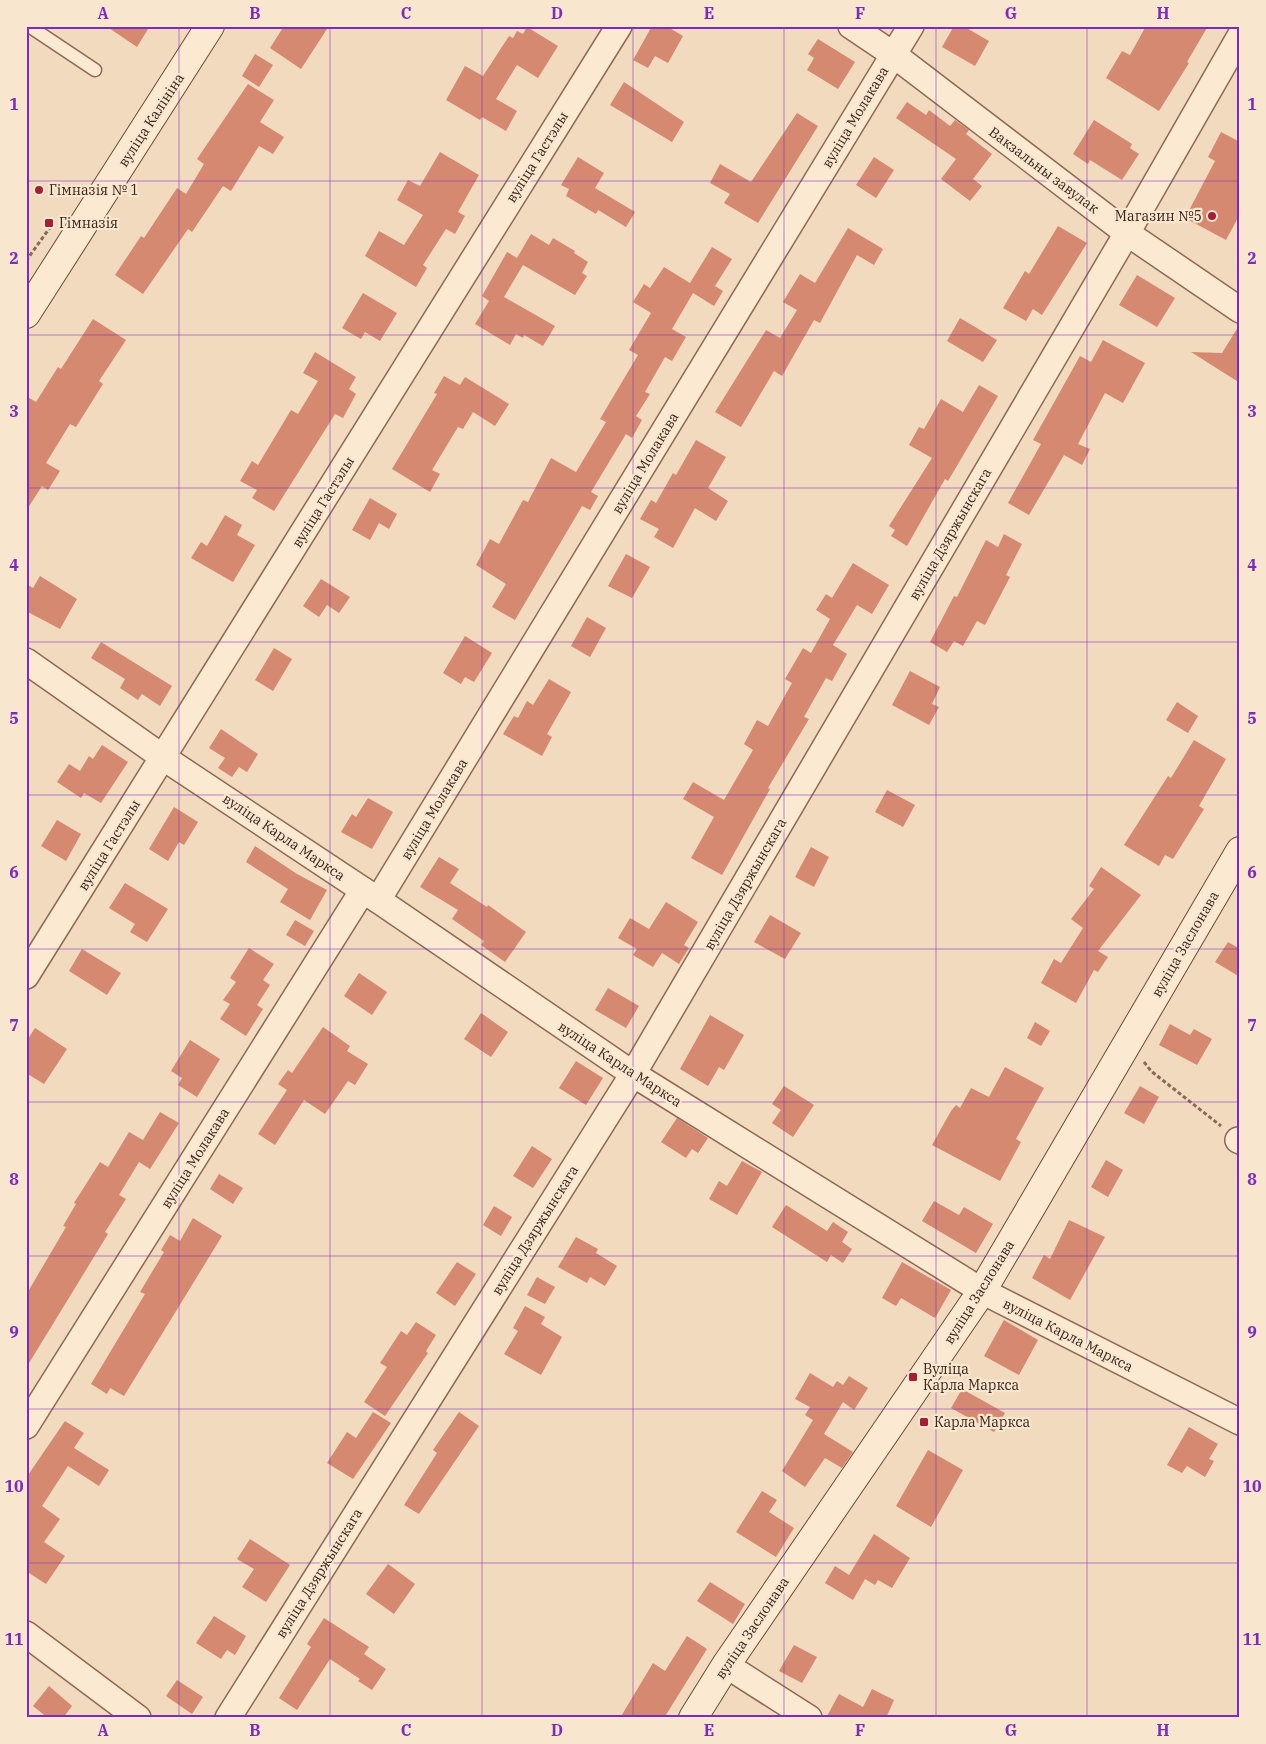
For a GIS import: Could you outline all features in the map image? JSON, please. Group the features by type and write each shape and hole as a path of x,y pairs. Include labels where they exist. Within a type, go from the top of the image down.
{"street":[{"name":"вуліца Калініна","path":"26,314 210,26"},
{"name":"вуліца Гастэлы","path":"26,976 164,758 618,26"},
{"name":"Вакзальны завулак","path":"851,26 894,55 1127,233 1240,310"},
{"name":"вуліца Молакава","path":"26,1426 370,895 911,26"},
{"name":"вуліца Дзяржынскага","path":"228,1718 633,1074 1127,233 1240,36"},
{"name":"вуліца Карла Маркса","path":"26,661 164,758 633,1074 982,1291 1240,1422"},
{"name":"вуліца Заслонава","path":"693,1718 726,1665 982,1291 1240,851"},
{"path":"26,1634 138,1718"},
{"path":"726,1665 809,1718"}],"lane":[{"path":"29,26 95,70"}],"path":[{"path":"1128,1042 1151,1071 1239,1141"}],"building":[{"path":"106,26 150,26 137,47"},
{"path":"284,26 329,26 301,69 270,48"},
{"path":"652,26 666,26 683,36 668,63 655,56 648,68 633,60"},
{"path":"954,26 963,26 989,41 975,66 942,47"},
{"path":"1146,26 1208,26 1187,62 1189,63 1159,111 1106,78 1122,51 1130,55"},
{"path":"527,27 558,46 538,78 517,65 496,99 517,111 506,131 482,117 480,120 446,100 465,66 483,76 509,36 513,38 517,31 523,34"},
{"path":"818,39 855,62 838,89 807,70 814,58 808,54"},
{"path":"255,54 273,65 259,87 242,76"},
{"path":"624,82 684,122 672,142 610,105"},
{"path":"248,84 274,100 260,122 284,137 273,154 259,146 231,191 223,186 192,232 188,229 143,294 115,275 141,236 144,238 177,188 186,194 204,164 197,159"},
{"path":"907,102 926,115 929,110 950,126 955,120 969,130 966,134 992,154 973,179 982,186 970,201 941,179 956,159 896,118"},
{"path":"797,113 818,126 758,223 724,203 730,194 710,183 720,164 751,182"},
{"path":"1094,120 1132,144 1130,148 1139,154 1122,180 1090,160 1088,164 1073,154"},
{"path":"1221,132 1240,142 1240,214 1226,240 1185,218 1215,161 1208,157"},
{"path":"440,152 479,175 458,212 465,216 455,234 446,229 423,265 427,268 416,287 365,256 379,231 404,245 423,215 397,200 408,180 420,186"},
{"path":"578,157 604,173 595,188 635,212 626,227 598,210 596,214 566,196 569,189 561,185"},
{"path":"874,157 894,170 876,198 856,185"},
{"path":"1058,226 1087,243 1042,315 1033,309 1026,321 1003,308 1025,271 1029,274"},
{"path":"848,228 883,249 874,265 857,255 820,323 814,320 782,376 774,371 741,427 715,412 766,330 780,338 797,310 783,302 800,274 815,283"},
{"path":"531,234 549,245 553,238 575,251 574,253 588,262 582,273 587,276 575,295 523,265 504,297 555,326 543,346 524,335 523,338 516,334 510,345 475,324 489,301 482,296 507,252 517,258"},
{"path":"712,247 732,259 715,286 723,291 714,306 693,293 672,329 686,337 672,361 665,357 645,392 650,394 636,416 642,420 632,438 626,434 591,492 598,496 590,510 582,506 515,620 492,607 506,584 476,565 490,539 499,544 523,500 528,502 551,458 576,472 606,422 600,419 638,355 629,350 651,313 633,302 644,284 650,288 664,267 690,283"},
{"path":"1137,275 1175,298 1157,327 1119,305"},
{"path":"363,293 397,313 380,341 365,332 361,339 342,328"},
{"path":"960,318 997,340 983,362 947,341"},
{"path":"93,319 126,340 99,381 103,384 76,427 70,424 46,463 60,471 48,490 42,486 26,511 26,396 36,402 58,367 61,369"},
{"path":"1240,324 1240,383 1191,352 1222,353"},
{"path":"1103,340 1145,363 1123,403 1105,393 1078,444 1090,449 1082,465 1064,455 1029,515 1008,503 1041,444 1033,440 1080,356 1091,362"},
{"path":"315,352 356,377 349,389 356,394 343,418 335,414 274,511 252,498 257,490 240,481 252,461 258,465 291,410 298,414 318,381 303,373"},
{"path":"444,376 460,385 465,377 509,404 495,426 473,412 463,429 458,427 432,470 440,474 430,492 392,469 437,394 434,393"},
{"path":"979,385 998,396 948,481 945,479 907,546 891,536 895,530 889,526 932,458 909,445 919,427 924,429 941,399 963,412"},
{"path":"696,440 726,457 708,488 728,501 716,521 695,508 673,548 654,537 659,529 640,519 651,500 656,503 673,473 676,475"},
{"path":"370,498 397,514 389,529 379,523 370,540 352,530"},
{"path":"225,515 242,525 237,535 255,545 233,582 191,558 201,542 207,546"},
{"path":"1004,534 1022,544 1006,575 1010,577 985,625 977,621 963,646 954,641 947,652 930,642 954,596 957,597 986,540 998,547"},
{"path":"626,554 650,567 632,598 608,586"},
{"path":"853,563 889,585 872,614 857,605 833,645 847,654 832,681 826,678 804,717 809,719 768,788 770,789 722,875 691,858 714,817 683,799 693,782 724,800 753,750 744,744 757,720 768,726 792,683 785,679 803,648 811,653 830,619 816,610 826,594 832,598"},
{"path":"40,576 77,599 60,629 26,611 26,584 33,588"},
{"path":"321,579 350,597 339,613 327,605 319,617 303,606"},
{"path":"587,617 606,628 590,657 571,646"},
{"path":"465,636 492,653 474,682 465,677 461,684 443,673"},
{"path":"101,642 172,686 160,706 142,694 138,700 120,688 125,679 91,658"},
{"path":"274,648 292,659 273,691 255,680"},
{"path":"910,671 940,687 932,704 939,707 929,725 892,705"},
{"path":"549,679 571,692 547,734 552,737 542,756 503,734 514,716 518,718 527,701 533,705"},
{"path":"1177,702 1198,716 1188,733 1166,720"},
{"path":"221,729 258,754 247,772 239,767 232,777 218,768 225,758 209,748"},
{"path":"1194,740 1226,759 1199,806 1204,809 1173,859 1165,855 1159,866 1124,845 1168,776 1171,778"},
{"path":"102,745 128,762 101,803 84,793 81,798 57,782 69,764 80,771 89,756 93,759"},
{"path":"887,790 915,805 903,827 875,812"},
{"path":"368,798 393,812 372,849 341,832 352,814 356,817"},
{"path":"174,807 198,822 184,845 179,842 168,861 149,849"},
{"path":"57,820 81,834 66,861 41,846"},
{"path":"255,846 297,874 327,890 310,920 280,902 288,889 246,862"},
{"path":"811,847 829,857 814,887 795,877"},
{"path":"439,857 459,869 450,883 487,907 488,905 526,932 505,962 481,945 484,941 452,919 458,910 420,887"},
{"path":"1101,867 1141,895 1098,951 1108,957 1098,972 1094,970 1076,1003 1041,983 1054,959 1061,963 1083,928 1071,919 1094,889 1089,886"},
{"path":"125,883 168,909 147,942 130,932 135,924 109,908"},
{"path":"666,902 698,922 684,945 689,948 679,964 662,953 653,967 633,955 637,949 618,938 630,918 649,929"},
{"path":"770,915 801,933 785,959 754,942"},
{"path":"295,920 314,931 305,946 286,935"},
{"path":"1228,942 1240,949 1240,977 1215,962"},
{"path":"249,948 274,964 263,980 270,985 257,1005 263,1009 246,1036 220,1019 230,1004 223,1000 236,982 230,978"},
{"path":"82,949 121,973 107,995 69,971"},
{"path":"359,973 387,992 372,1015 344,996"},
{"path":"608,988 639,1006 626,1028 595,1010"},
{"path":"481,1013 508,1032 491,1057 464,1039"},
{"path":"710,1015 744,1035 724,1070 719,1067 708,1086 680,1069"},
{"path":"1035,1022 1050,1031 1041,1046 1027,1038"},
{"path":"1170,1024 1190,1035 1194,1029 1212,1039 1197,1065 1159,1045"},
{"path":"323,1027 350,1046 347,1051 368,1064 355,1085 348,1081 325,1114 304,1100 275,1145 258,1134 287,1090 278,1084 288,1070 292,1073"},
{"path":"35,1028 67,1049 44,1084 26,1073 26,1042"},
{"path":"190,1040 220,1059 197,1097 178,1085 182,1078 171,1071"},
{"path":"576,1061 603,1078 586,1105 559,1088"},
{"path":"1005,1067 1044,1088 1016,1139 1021,1142 1000,1181 932,1145 951,1111 956,1105 960,1108 971,1088 989,1097"},
{"path":"784,1086 814,1105 793,1137 772,1123 781,1110 772,1104"},
{"path":"1140,1086 1159,1097 1144,1124 1124,1113"},
{"path":"160,1112 179,1123 150,1169 139,1162 119,1195 126,1199 105,1232 108,1234 26,1368 26,1295 66,1227 63,1226 76,1204 74,1203 100,1162 108,1167 129,1132 143,1140"},
{"path":"677,1118 708,1138 698,1153 692,1149 686,1158 661,1142"},
{"path":"532,1146 552,1159 533,1188 513,1176"},
{"path":"1106,1160 1123,1170 1108,1197 1091,1187"},
{"path":"742,1161 762,1172 737,1215 709,1199 719,1181 727,1186"},
{"path":"219,1174 243,1188 233,1204 210,1189"},
{"path":"934,1201 959,1215 964,1207 993,1224 976,1253 922,1221"},
{"path":"786,1205 827,1231 833,1222 848,1232 842,1242 852,1249 843,1263 831,1255 827,1262 772,1227"},
{"path":"494,1206 512,1217 501,1236 483,1225"},
{"path":"193,1218 222,1236 124,1396 110,1388 107,1394 91,1384 145,1294 140,1292 164,1252 161,1250 170,1235 180,1241"},
{"path":"1069,1220 1105,1237 1070,1300 1032,1278 1044,1255 1050,1259"},
{"path":"576,1237 598,1249 596,1253 617,1266 605,1286 590,1277 587,1283 558,1267"},
{"path":"457,1262 476,1274 455,1306 436,1293"},
{"path":"902,1262 951,1290 935,1318 901,1298 896,1306 882,1298"},
{"path":"537,1277 555,1287 545,1304 527,1295"},
{"path":"525,1306 545,1317 541,1324 562,1337 541,1375 504,1354 518,1331 513,1328"},
{"path":"1004,1320 1038,1340 1019,1375 984,1356"},
{"path":"416,1322 436,1335 426,1351 428,1353 385,1416 364,1402 387,1367 380,1363 401,1331 407,1335"},
{"path":"810,1373 833,1387 837,1381 843,1385 849,1376 868,1388 854,1410 843,1402 824,1434 853,1452 842,1468 825,1458 805,1487 782,1471 813,1420 805,1415 810,1407 795,1399"},
{"path":"962,1389 1005,1413 994,1432 951,1408"},
{"path":"373,1412 391,1423 353,1479 327,1463 347,1432 356,1438"},
{"path":"459,1412 479,1426 419,1514 404,1505 437,1453 433,1450"},
{"path":"65,1421 84,1433 74,1448 109,1470 99,1486 68,1466 42,1506 60,1519 44,1542 65,1556 46,1584 26,1571 26,1478"},
{"path":"1189,1427 1218,1444 1209,1459 1214,1461 1205,1477 1187,1466 1182,1473 1167,1465"},
{"path":"928,1450 963,1470 931,1527 896,1506"},
{"path":"762,1491 777,1500 769,1512 794,1528 776,1557 736,1532"},
{"path":"874,1534 910,1558 892,1588 878,1580 875,1585 865,1579 853,1600 825,1583 835,1566 849,1575"},
{"path":"250,1539 290,1565 266,1602 242,1587 254,1569 237,1559"},
{"path":"388,1564 415,1584 394,1614 366,1594"},
{"path":"710,1582 745,1604 733,1624 697,1601"},
{"path":"214,1616 246,1636 235,1655 227,1650 221,1659 196,1643"},
{"path":"324,1618 369,1647 364,1654 386,1669 372,1690 358,1681 360,1679 330,1659 297,1710 279,1698 311,1647 307,1644"},
{"path":"687,1636 707,1649 664,1718 620,1718 653,1663 665,1671"},
{"path":"794,1645 817,1657 802,1683 779,1671"},
{"path":"177,1680 203,1697 192,1714 166,1696"},
{"path":"49,1686 72,1706 63,1718 48,1718 33,1706"},
{"path":"872,1689 894,1700 886,1718 826,1718 839,1694 863,1707"}],"place":[{"name":"Гімназія № 1","path":"39,190"},
{"name":"Магазин №5","path":"1212,216"},
{"name":"Гімназія","path":"49,223"},
{"name":"Вуліца Карла Маркса","path":"913,1377"},
{"name":"Карла Маркса","path":"924,1422"}]}
